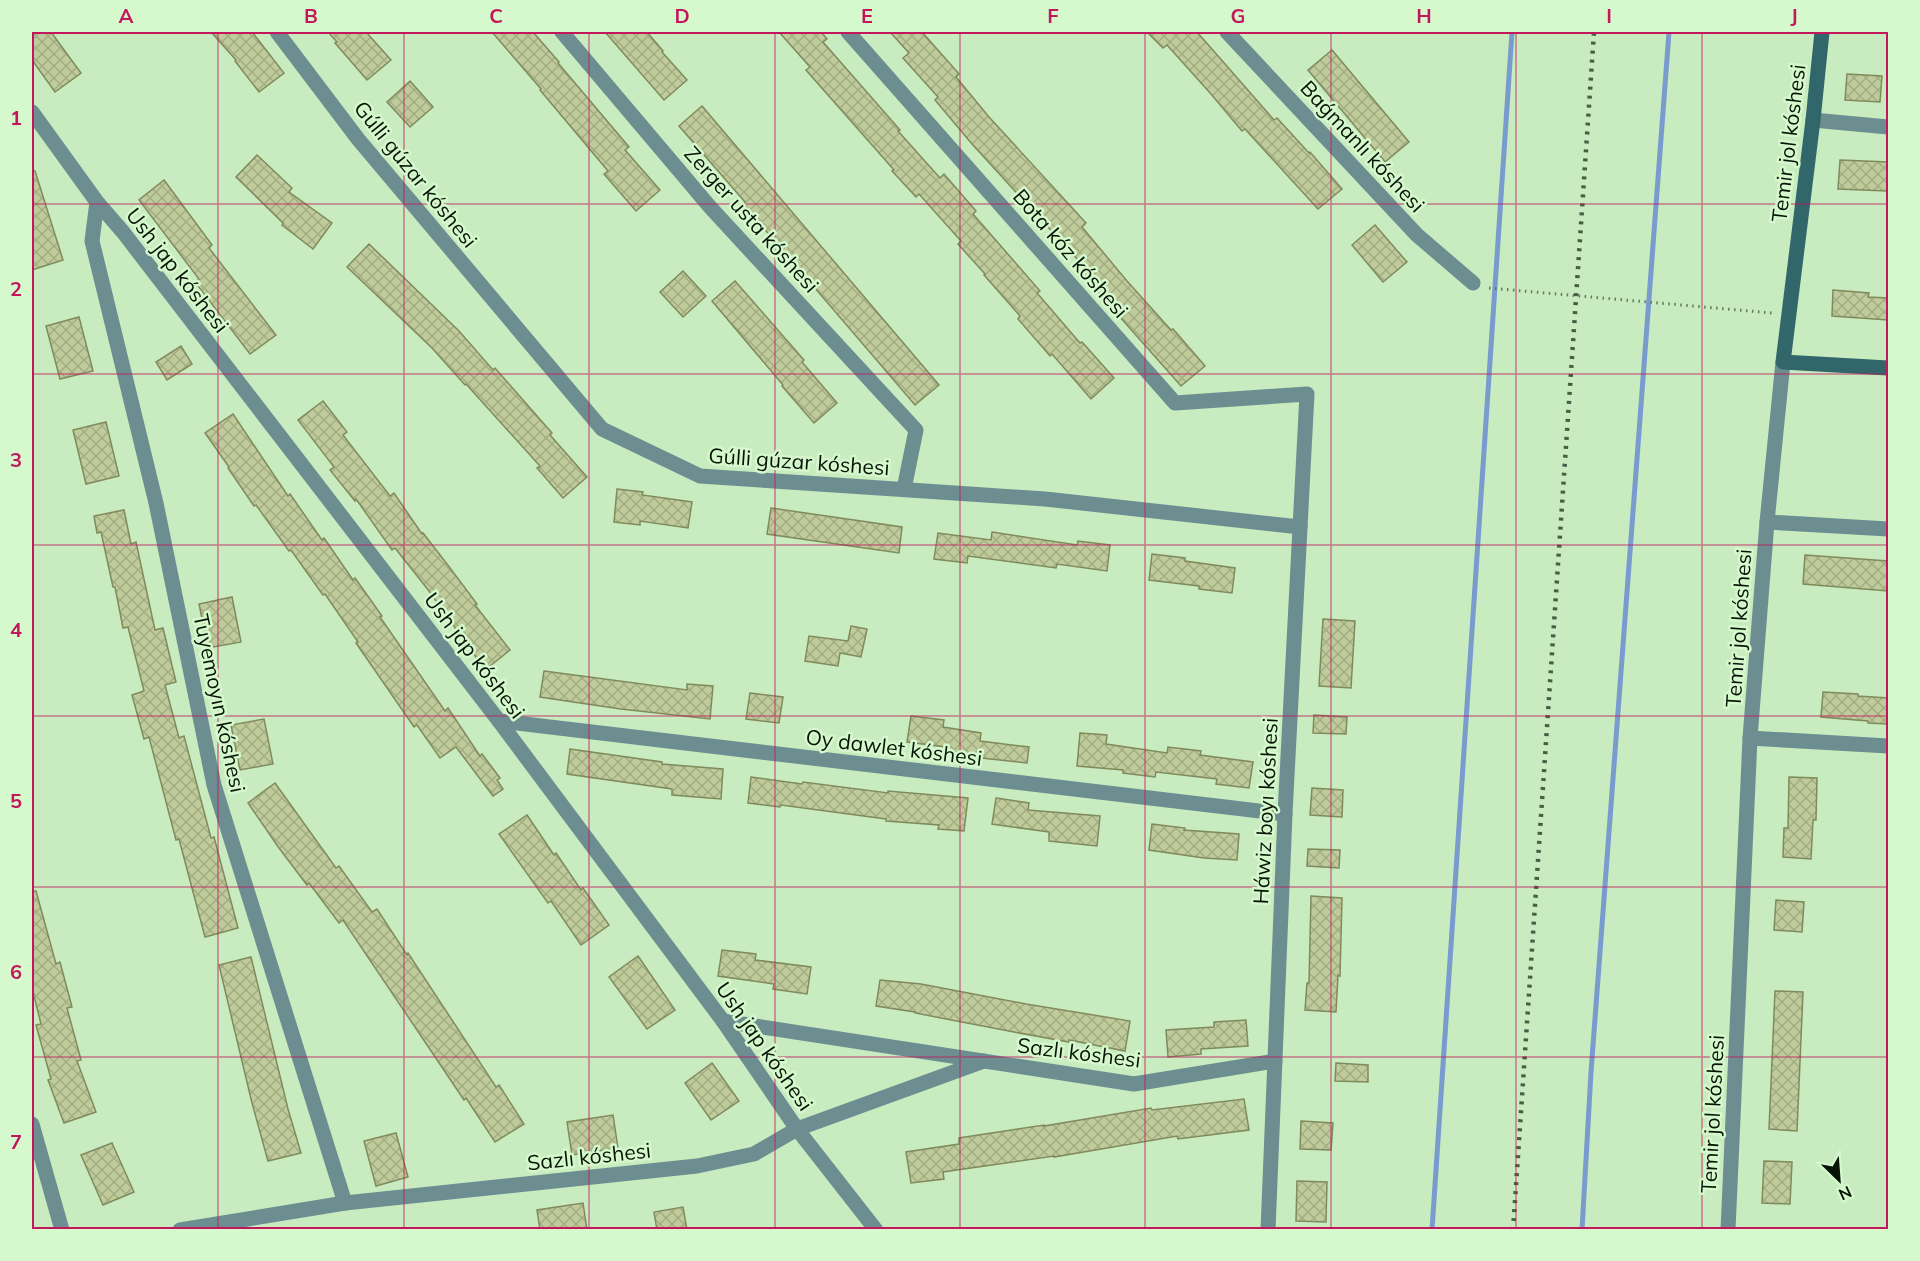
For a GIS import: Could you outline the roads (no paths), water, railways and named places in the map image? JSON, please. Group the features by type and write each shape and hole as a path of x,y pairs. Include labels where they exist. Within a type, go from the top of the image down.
{"street":[{"name":"Gúlli gúzar kóshesi","path":"277,32 358,139 602,429 700,476 1045,499 1300,527"},
{"name":"Zerger usta kóshesi","path":"562,32 710,207 916,430 904,489"},
{"name":"Bota kóz kóshesi","path":"848,32 1175,403 1307,394"},
{"name":"Baǵmanlı kóshesi","path":"1227,32 1417,235 1473,283"},
{"name":"Temir jol kóshesi","path":"1728,1230 1750,738 1767,522 1783,362 1822,32"},
{"name":"Ush jap kóshesi","path":"32,112 97,202 499,721 723,1021 797,1129 876,1230"},
{"path":"1813,120 1888,127"},
{"name":"Tuyemoyın kóshesi","path":"97,202 92,241 156,503 214,785 345,1203"},
{"path":"1783,362 1888,368"},
{"name":"Háwiz boyı kóshesi","path":"1268,1230 1285,814 1307,394"},
{"path":"1767,522 1888,529"},
{"name":"Oy dawlet kóshesi","path":"499,721 1285,814"},
{"path":"1750,738 1888,746"},
{"name":"Sazlı kóshesi","path":"723,1021 1134,1084 1275,1061"},
{"name":"Sazlı kóshesi","path":"180,1230 345,1203 697,1166 754,1154 797,1129 984,1061"},
{"path":"32,1124 62,1230"}],"waterway":[{"path":"1432,1230 1512,32"},
{"path":"1582,1230 1591,1072 1669,32"}],"railway":[{"path":"1513,1230 1594,32"}]}
